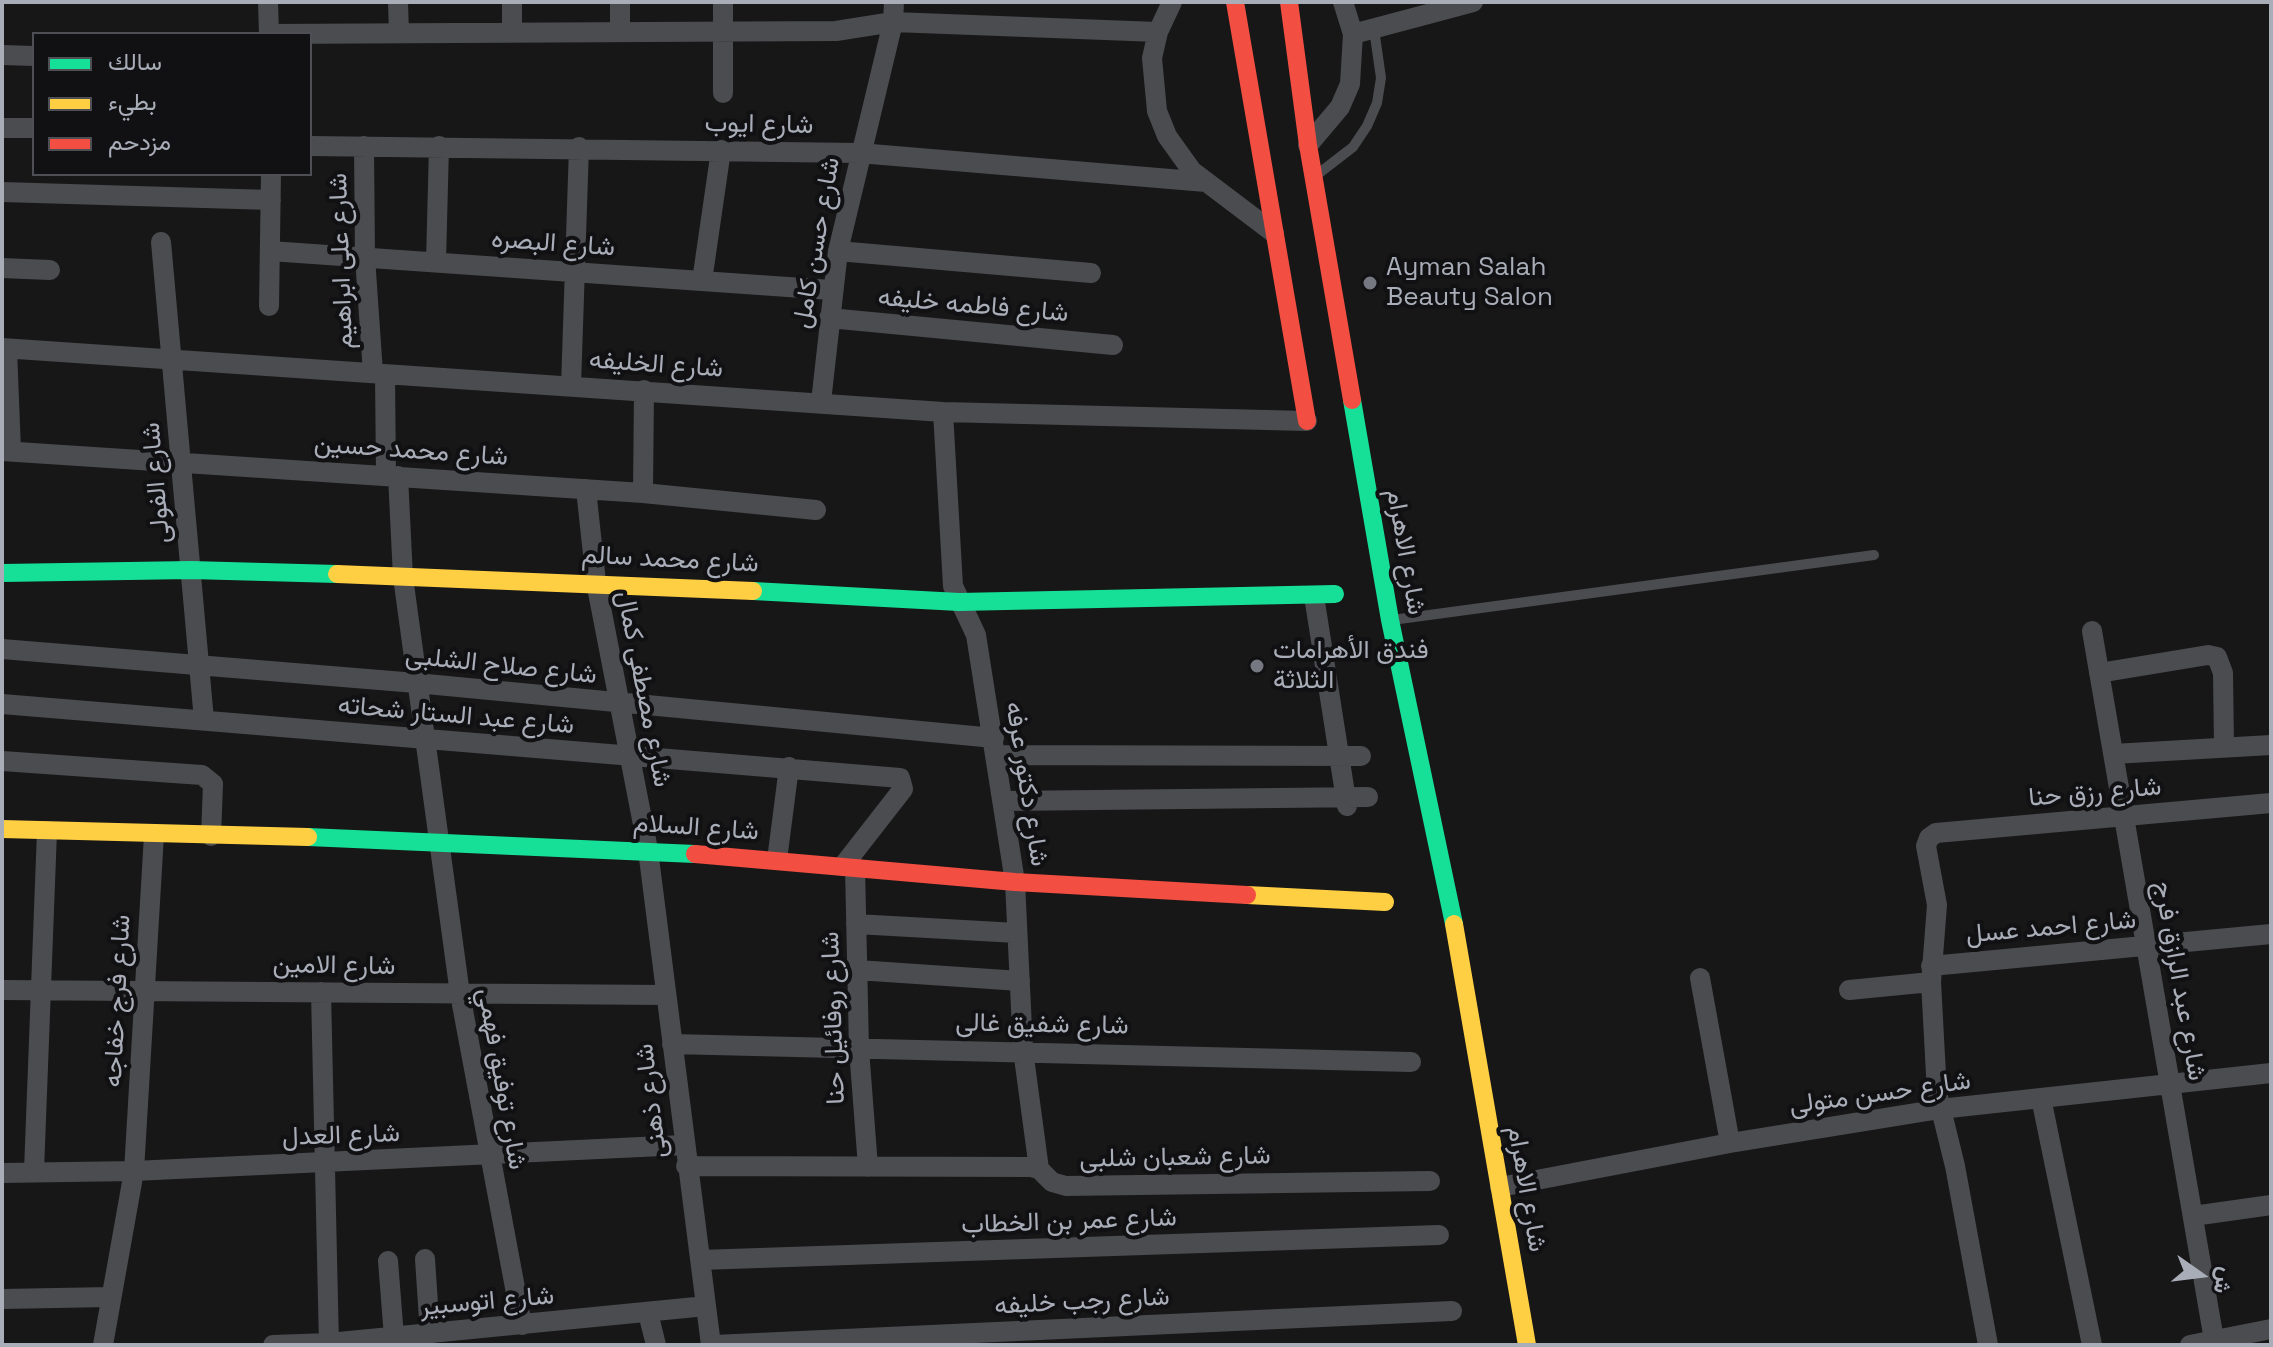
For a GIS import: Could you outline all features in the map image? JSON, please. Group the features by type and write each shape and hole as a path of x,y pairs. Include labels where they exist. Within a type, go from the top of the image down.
{"street":[{"path":"268,2 269,32"},
{"path":"398,2 399,33"},
{"path":"512,2 512,32"},
{"path":"620,2 620,31"},
{"path":"723,2 723,93"},
{"path":"1172,2 1158,32 1152,58 1157,111 1181,158 1206,182 1274,233"},
{"path":"1235,2 1307,421"},
{"name":"شارع الاهرام","path":"1289,2 1313,177 1390,620 1441,851 1527,1345"},
{"path":"1308,145 1340,107 1350,84 1353,34 1343,2"},
{"path":"1353,34 1473,2"},
{"path":"312,34 836,31 893,12 1158,32"},
{"name":"شارع حسن كامل","path":"821,402 831,290 838,251 893,12"},
{"path":"2,55 32,56"},
{"path":"2,128 32,128"},
{"name":"شارع ايوب","path":"312,146 579,147 859,153 1206,182"},
{"name":"شارع على ابراهيم","path":"364,146 365,257 403,577"},
{"path":"436,262 439,146"},
{"path":"571,386 579,147"},
{"path":"702,281 721,150"},
{"path":"269,306 271,176"},
{"path":"2,192 271,200"},
{"name":"شارع الفولى","path":"161,242 204,720"},
{"name":"شارع البصره","path":"270,251 831,290"},
{"path":"838,251 1091,273"},
{"path":"2,268 50,270"},
{"name":"شارع فاطمه خليفه","path":"829,318 1113,345"},
{"path":"4,348 6,451"},
{"name":"شارع الخليفه","path":"4,348 943,412 1307,421"},
{"path":"643,493 644,390"},
{"name":"شارع دكتور عرفه","path":"943,412 953,586 976,635 996,746 1015,882 1023,1050 1039,1169"},
{"name":"شارع محمد حسين","path":"6,451 643,493 816,510"},
{"name":"شارع مصطفى كمال","path":"586,489 596,582 648,850"},
{"name":"شارع محمد سالم","path":"2,573 191,570 596,582 959,602 1335,594"},
{"name":"شارع توفيق فهمي","path":"403,577 422,738 488,1156 509,1332"},
{"path":"1314,596 1351,757 1347,801"},
{"name":"شارع عبد الرازق فرج","path":"2092,631 2214,1340"},
{"name":"شارع صلاح الشلبى","path":"2,649 416,683 996,746 1351,757"},
{"path":"2099,673 2208,655 2217,657 2223,673 2224,747"},
{"name":"شارع عبد الستار شحاته","path":"2,704 896,776 903,782 903,789 849,866"},
{"path":"2113,754 2271,745"},
{"path":"2,761 202,775 213,784 211,836"},
{"path":"777,860 789,767"},
{"path":"1004,801 1347,801 1368,797"},
{"name":"شارع رزق حنا","path":"1931,974 1937,905 1927,842 1936,833 2271,803"},
{"name":"شارع السلام","path":"2,829 437,840 648,850 1015,882 1385,902"},
{"path":"34,1171 47,831"},
{"name":"شارع فرج خفاجه","path":"103,1345 134,1171 154,835"},
{"name":"شارع ذهنى","path":"648,850 683,1145 712,1345"},
{"name":"شارع روفائيل حنا","path":"849,866 856,924 859,1049 868,1167"},
{"path":"856,924 1017,933"},
{"name":"شارع احمد عسل","path":"1849,990 1931,974 2146,946 2271,934"},
{"path":"857,970 1020,981"},
{"path":"1931,974 1935,1077 1988,1345"},
{"path":"1700,978 1730,1143"},
{"name":"شارع الامين","path":"2,990 665,995"},
{"path":"321,992 329,1344"},
{"name":"شارع شفيق غالى","path":"672,1044 1023,1050 1411,1062"},
{"name":"شارع حسن متولى","path":"1500,1187 1730,1143 1940,1109 2271,1073"},
{"path":"2041,1098 2092,1345"},
{"name":"شارع العدل","path":"2,1173 134,1171 683,1145"},
{"name":"شارع شعبان شلبى","path":"686,1166 1039,1169 1052,1182 1066,1186 1430,1181"},
{"path":"2193,1216 2271,1205"},
{"name":"شارع عمر بن الخطاب","path":"700,1260 1439,1235"},
{"path":"425,1259 430,1334"},
{"path":"388,1261 394,1337"},
{"path":"2,1299 111,1297"},
{"name":"شارع اتوسبير","path":"273,1345 509,1332 706,1306"},
{"name":"شارع رجب خليفه","path":"712,1345 1452,1311"},
{"path":"648,1313 656,1345"},
{"path":"2190,1345 2214,1340 2240,1340 2271,1329"}],"lane":[{"path":"1313,177 1344,155 1367,126 1381,78 1374,29"},
{"path":"1390,620 1874,555"}],"traffic: fast":[{"path":"1352,400 1390,620 1454,924"},
{"path":"2,573 191,570 337,574"},
{"path":"753,591 959,602 1335,594"},
{"path":"308,837 695,854"}],"traffic: slow":[{"path":"337,574 753,591"},
{"path":"2,829 308,837"},
{"path":"1247,895 1385,902"},
{"path":"1454,924 1527,1345"}],"traffic: jam":[{"path":"1235,2 1307,421"},
{"path":"1289,2 1308,145 1352,400"},
{"path":"695,854 1015,882 1247,895"}],"place":[{"name":"Ayman Salah Beauty Salon","path":"1370,283"},
{"name":"فندق الأهرامات الثلاثة","path":"1257,666"}]}
